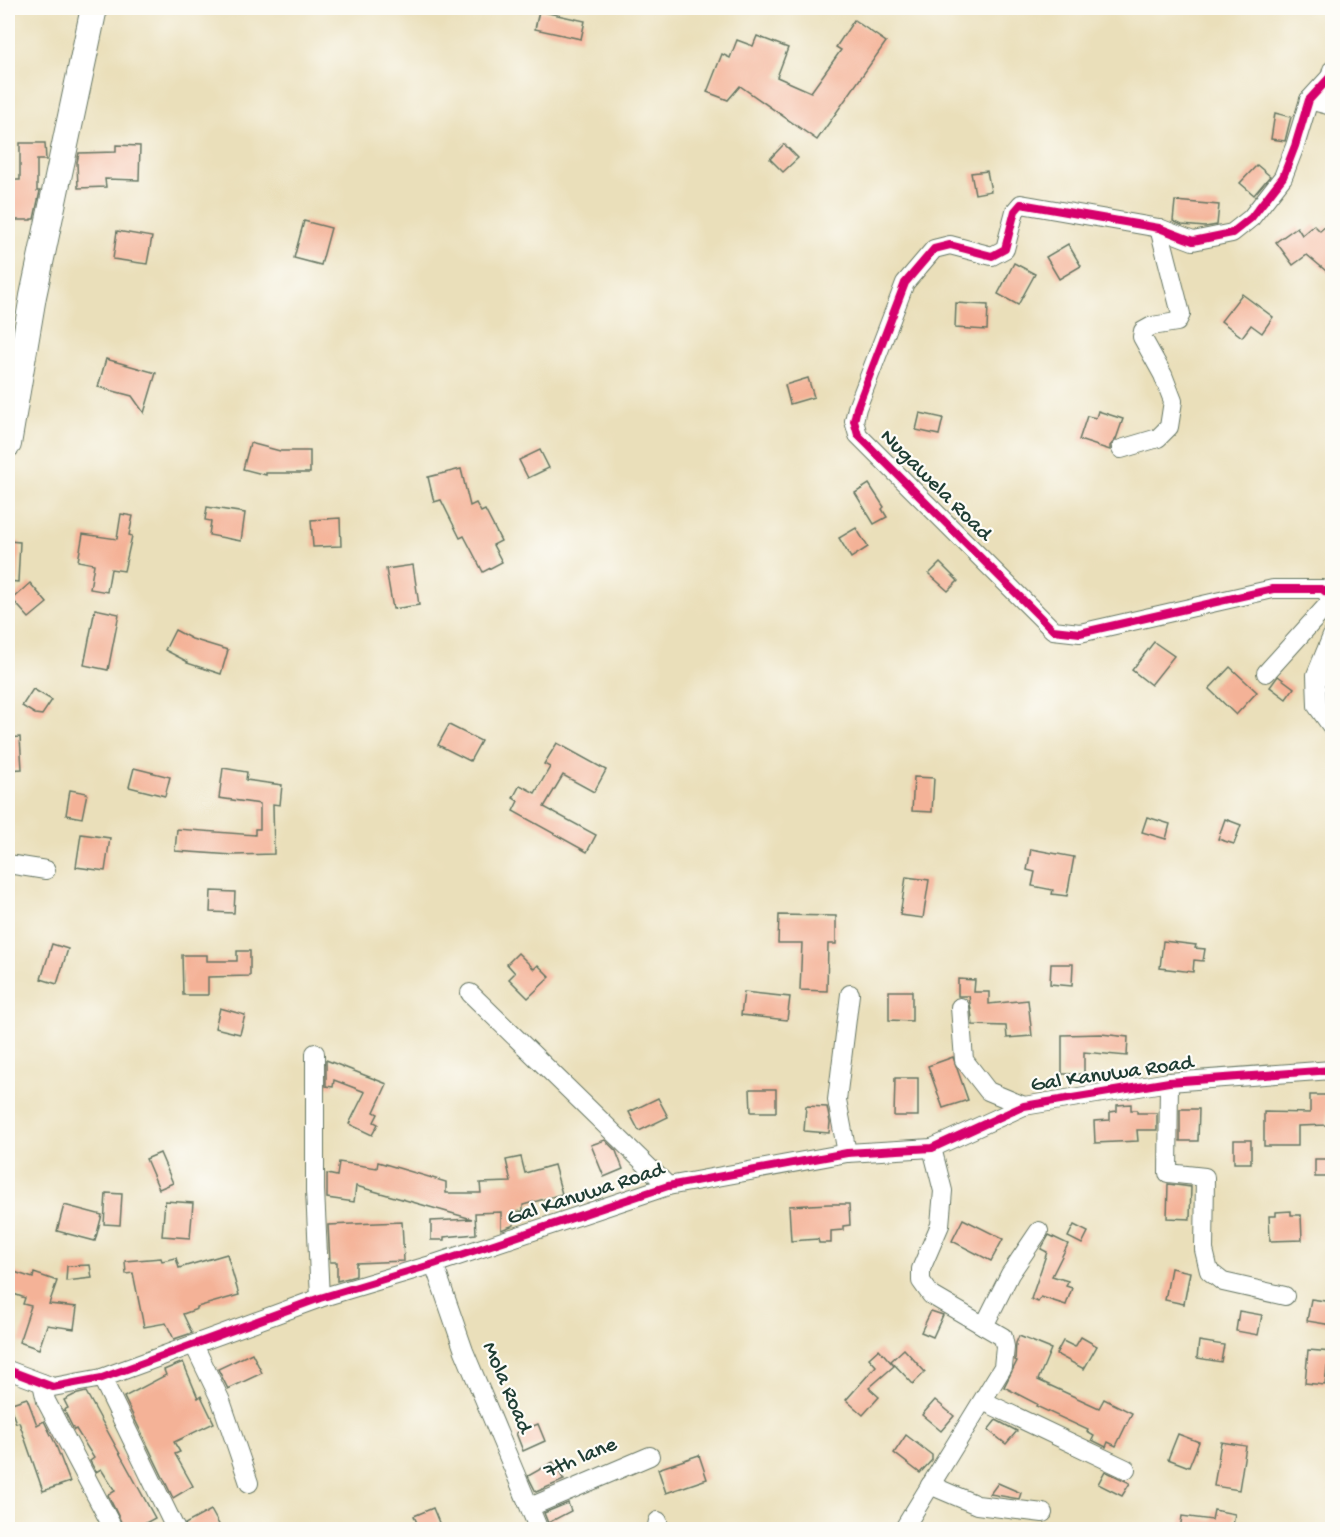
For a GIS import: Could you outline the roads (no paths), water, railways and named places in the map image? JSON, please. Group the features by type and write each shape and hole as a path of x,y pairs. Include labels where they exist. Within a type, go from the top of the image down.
{"street":[{"path":"8,444 33,296 94,8"},
{"name":"Nugawela Road","path":"1332,70 1330,77 1309,100 1283,177 1251,218 1232,233 1193,241 1159,228 1021,204 1015,211 1005,249 992,256 950,245 934,249 905,283 854,421 858,435 1053,630 1080,633 1273,589 1322,589 1332,598"},
{"path":"1309,100 1332,106"},
{"path":"1121,449 1158,438 1169,427 1173,401 1163,375 1142,337 1143,331 1152,326 1176,322 1180,315 1159,228"},
{"path":"1266,673 1332,598"},
{"path":"1332,636 1316,675 1317,706 1332,727"},
{"path":"8,864 46,870"},
{"path":"470,993 668,1186"},
{"path":"847,1153 837,1100 850,994"},
{"path":"960,1007 964,1060 988,1091 1024,1106"},
{"path":"315,1053 315,1190 320,1298"},
{"name":"Gal Kanuwa Road","path":"8,1370 53,1387 102,1378 320,1298 434,1264 668,1186 847,1153 932,1148 1024,1106 1169,1082 1332,1070"},
{"path":"1169,1082 1168,1173 1205,1178 1204,1250 1209,1271 1223,1282 1285,1296"},
{"path":"903,1530 1003,1367 1005,1347 1003,1336 931,1295 921,1281 921,1269 940,1225 943,1191 932,1148"},
{"path":"984,1326 1010,1274 1039,1232"},
{"name":"Mola Road","path":"434,1264 464,1351 539,1530"},
{"path":"194,1346 221,1401 249,1483"},
{"path":"102,1378 176,1530"},
{"path":"42,1383 46,1401 114,1530"},
{"path":"983,1401 1126,1468"},
{"name":"7th lane","path":"530,1507 650,1456"},
{"path":"930,1485 977,1505 1042,1513"}]}
